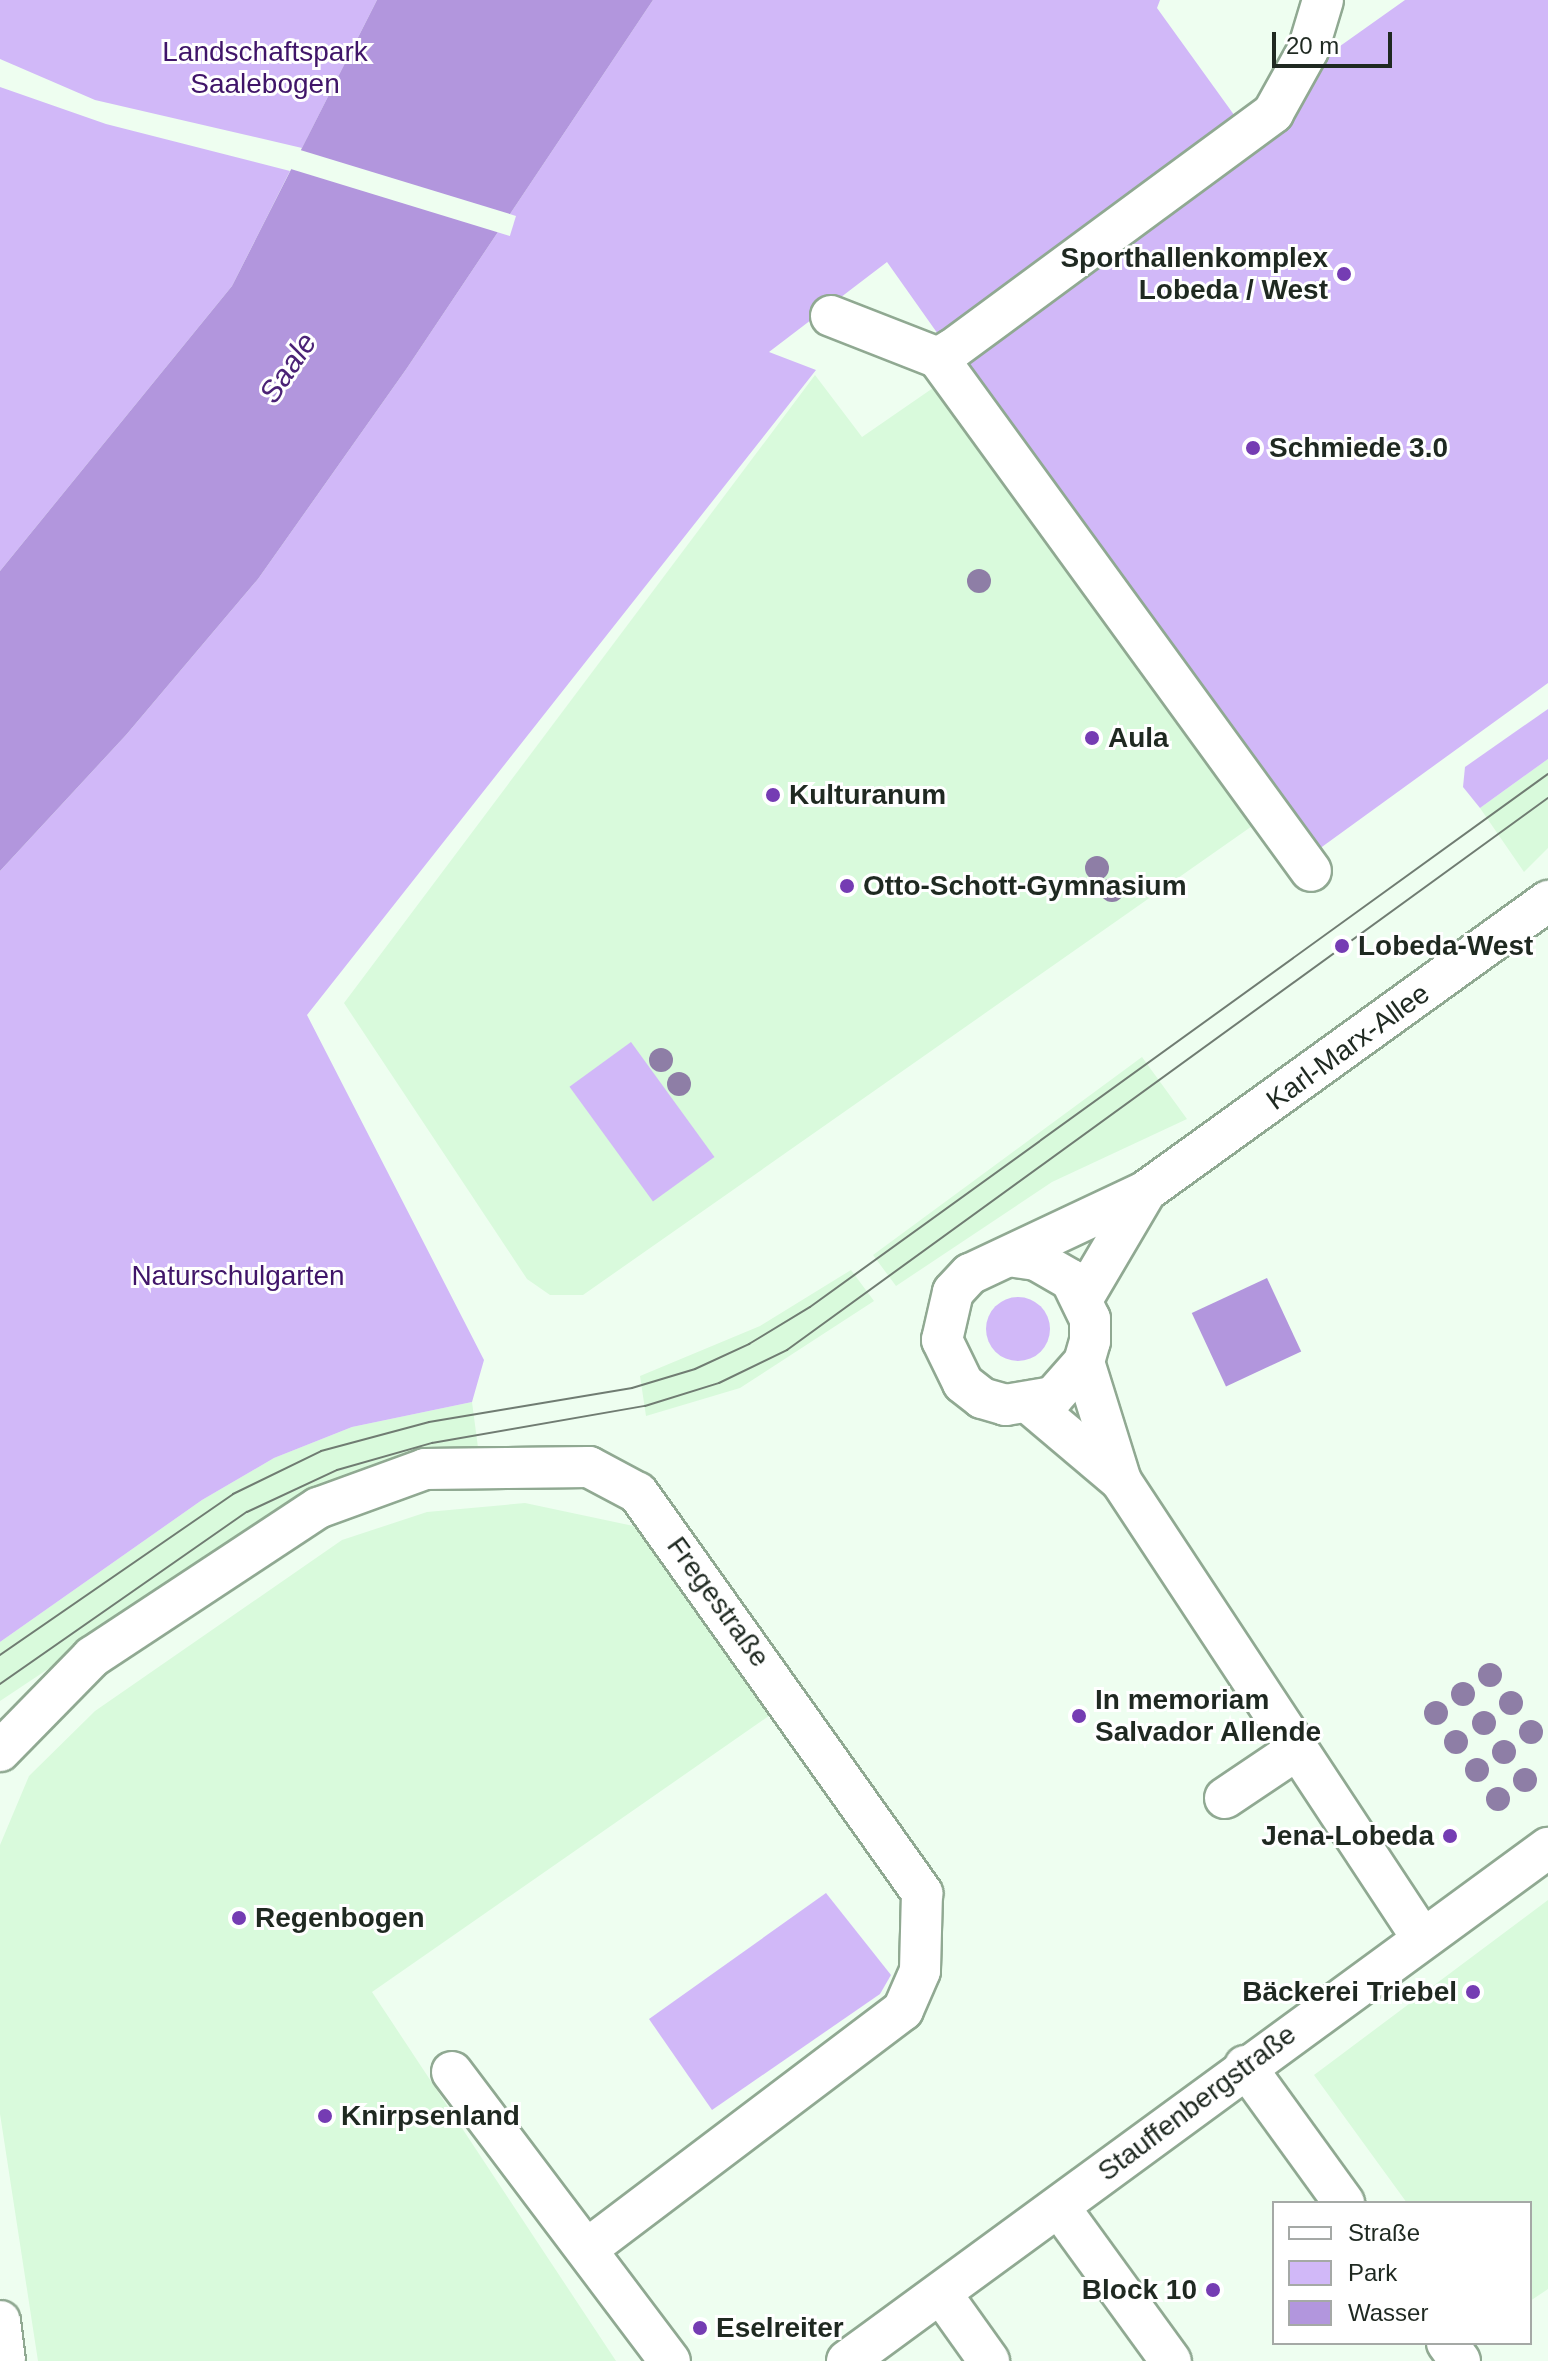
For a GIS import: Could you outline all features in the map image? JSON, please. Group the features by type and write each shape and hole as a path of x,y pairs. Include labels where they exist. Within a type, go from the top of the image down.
{"street":[{"path":"946,354 1273,113 1308,50 1323,0"},
{"path":"831,316 946,354 1311,871"},
{"name":"Karl-Marx-Allee","path":"1031,1405 1006,1405 982,1398 956,1373 942,1340 944,1315 953,1292 990,1262 1015,1257 1146,1191 1548,901"},
{"name":"Karl-Marx-Allee","path":"1083,1298 1146,1191"},
{"path":"1015,1257 1055,1268 1083,1298 1090,1330 1084,1362 1121,1481 1295,1751 1422,1938"},
{"path":"1084,1362 1053,1397 1031,1405 1121,1481"},
{"name":"Fregestraße","path":"0,1751 92,1657 318,1508 425,1469 589,1467 638,1493 922,1893 920,1971 903,2010 587,2249"},
{"path":"1225,1798 1295,1751"},
{"name":"Stauffenbergstraße","path":"847,2361 942,2295 1245,2066 1548,1848"},
{"path":"1245,2066 1343,2201"},
{"path":"452,2072 670,2361"},
{"path":"1059,2207 1171,2361"},
{"path":"942,2295 989,2361"},
{"path":"0,2321 5,2361"}],"shaded area":[{"path":"815,375 862,437 933,388 942,391 1255,824 583,1295 550,1295 527,1279 344,1003"},
{"path":"1548,759 1548,848 1524,872 1480,808"},
{"path":"1142,1057 1187,1119 1052,1182 896,1286 873,1255"},
{"path":"851,1270 874,1301 740,1388 646,1416 640,1376 760,1326"},
{"path":"472,1402 479,1455 212,1560 0,1701 0,1642 202,1500 274,1458 352,1427"},
{"name":"Regenbogen","path":"525,1503 643,1528 776,1711 372,1992 616,2361 38,2361 0,2114 0,1845 29,1776 95,1711 342,1540 427,1512"},
{"path":"1548,1900 1548,2289 1532,2300 1532,2201 1406,2201 1314,2075"}],"green space":[{"name":"Landschaftspark Saalebogen","path":"0,0 377,0 302,148 95,100 0,59"},
{"name":"Naturschulgarten","path":"653,0 1160,0 1157,8 1237,119 1405,0 1548,0 1548,683 1308,857 887,262 769,352 816,370 307,1015 484,1360 472,1402 352,1427 274,1458 202,1500 0,1642 0,871 126,735 258,579 407,368"},
{"path":"0,87 106,124 290,171 232,286 0,571"},
{"path":"1548,709 1548,759 1480,808 1463,787 1465,767"},
{"path":"631,1042 714,1157 653,1202 570,1087"},
{"path":"1018,1297 1036,1303 1044,1311 1050,1329 1044,1347 1036,1355 1018,1361 1000,1355 992,1347 986,1329 992,1311 1000,1303"},
{"path":"826,1893 891,1975 880,1994 712,2110 649,2019"}],"water":[{"name":"Saale","path":"377,0 653,0 407,368 258,579 126,735 0,871 0,571 232,286"},
{"path":"1267,1278 1301,1351 1226,1386 1192,1313"}],"pier":[{"path":"297,149 516,216 510,236 291,169"}],"tram line":[{"path":"0,1655 233,1494 321,1451 429,1422 632,1388 695,1369 749,1344 810,1307 1548,774"},
{"path":"0,1684 247,1512 337,1470 432,1443 645,1406 719,1383 787,1350 1548,798"}],"place":[{"name":"Sporthallenkomplex Lobeda / West","path":"1344,274"},
{"name":"Schmiede 3.0","path":"1253,448"},
{"name":"Aula","path":"1092,738"},
{"name":"Kulturanum","path":"773,795"},
{"name":"Otto-Schott-Gymnasium","path":"847,886"},
{"name":"Lobeda-West","path":"1342,946"},
{"name":"In memoriam Salvador Allende","path":"1079,1716"},
{"name":"Jena-Lobeda","path":"1450,1836"},
{"name":"Regenbogen","path":"239,1918"},
{"name":"Bäckerei Triebel","path":"1473,1992"},
{"name":"Knirpsenland","path":"325,2116"},
{"name":"Block 10","path":"1213,2290"},
{"name":"Eselreiter","path":"700,2328"}]}
